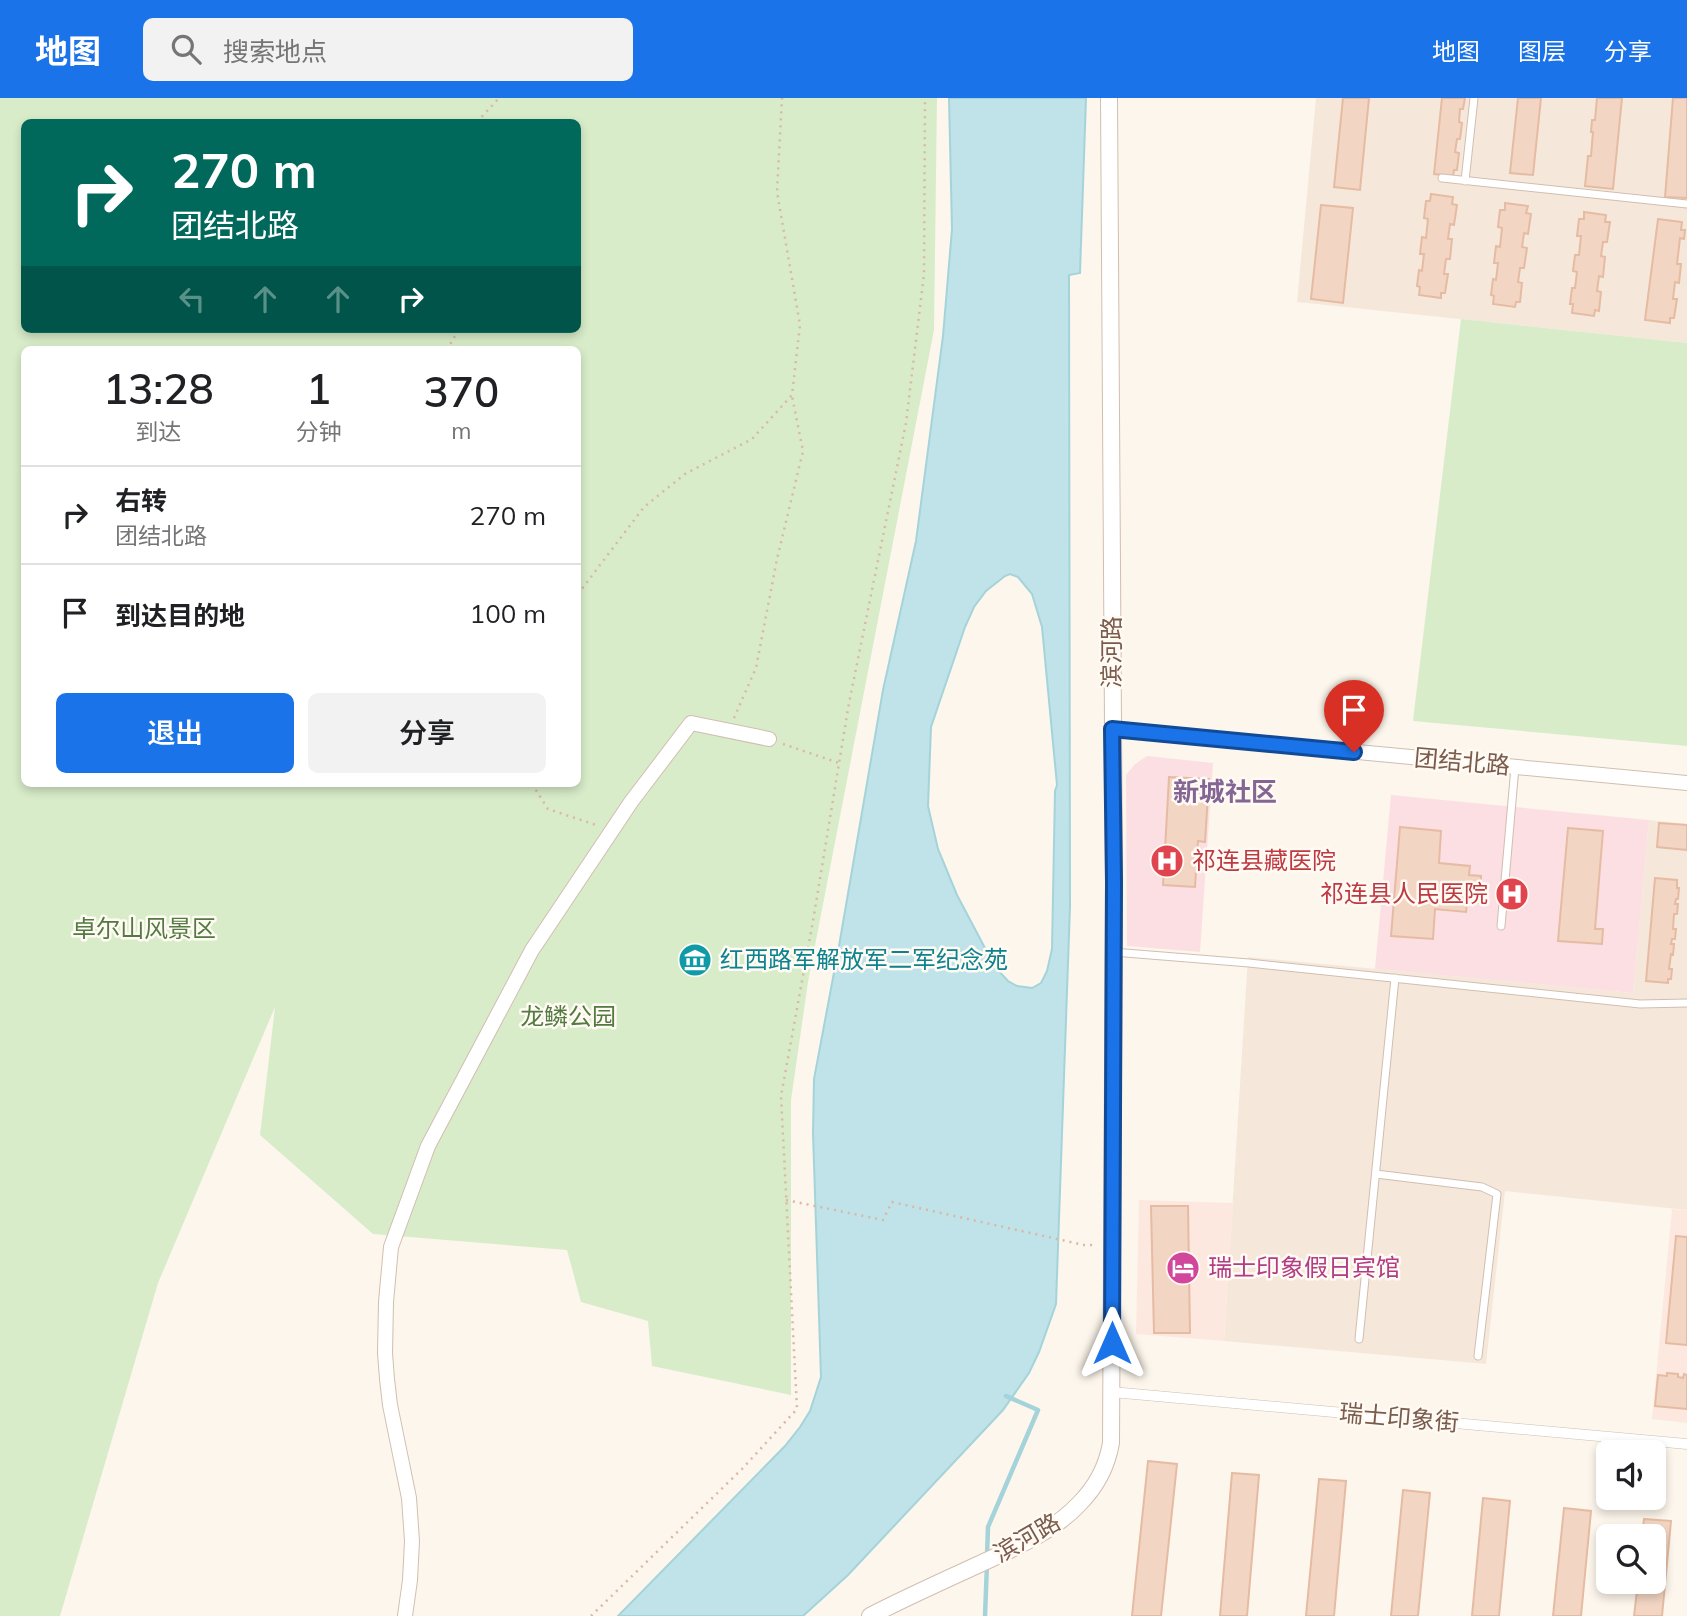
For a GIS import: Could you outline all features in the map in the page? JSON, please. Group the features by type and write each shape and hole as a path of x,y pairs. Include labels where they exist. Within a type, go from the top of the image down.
{"street":[{"name":"滨河路","path":"870,1616 1010,1550 1056,1524 1077,1507 1101,1475 1111,1443 1113,952 1108,98"},
{"path":"405,1616 412,1541 409,1498 390,1405 385,1353 386,1302 391,1247 428,1146 532,950 631,802 691,723 769,739"},
{"name":"团结北路","path":"1112,729 1687,783"},
{"name":"瑞士印象街","path":"1112,1392 1687,1444"}],"lane":[{"path":"1465,181 1474,98"},
{"path":"1442,178 1687,204"},
{"path":"1501,926 1515,767"},
{"path":"1113,952 1249,962 1640,1004 1687,1003"},
{"path":"1359,1339 1395,978"},
{"path":"1376,1174 1482,1187 1497,1194 1478,1356"}],"path":[{"path":"480,119 499,98"},
{"path":"729,731 756,668 777,559 803,451 792,395 800,325 777,192 782,98"},
{"path":"591,1616 742,1469 797,1409 781,1096 849,703 906,423 923,274 925,98"},
{"path":"581,590 644,507 685,474 752,439 792,395"},
{"path":"769,739 839,763"},
{"path":"534,787 548,809 612,831"},
{"path":"786,1200 884,1220 891,1202 1084,1245"}],"shaded area":[{"path":"1316,98 1687,98 1687,343 1297,302"},
{"name":"祁连县藏医院","path":"1147,756 1213,763 1200,952 1127,946 1126,775 1135,764"},
{"name":"祁连县人民医院","path":"1391,795 1649,820 1633,993 1375,969"},
{"path":"1649,820 1687,824 1687,1210 1505,1191 1486,1364 1224,1341 1248,957 1633,993"},
{"name":"瑞士印象假日宾馆","path":"1139,1200 1233,1203 1224,1341 1136,1334"},
{"path":"1672,1209 1687,1210 1687,1423 1652,1419"}],"green space":[{"name":"龙鳞公园","path":"0,98 937,98 934,330 808,982 791,1100 791,1395 652,1366 648,1321 581,1302 567,1250 373,1234 260,1135 275,1007 158,1283 60,1616 0,1616"},
{"path":"1461,319 1687,343 1687,746 1413,721"}],"water":[{"path":"949,98 1086,98 1080,273 1069,275 1070,906 1056,1304 1029,1373 1003,1410 848,1575 803,1616 618,1616 785,1446 810,1411 821,1377 813,1133 814,1079 883,690 916,541 943,336 952,229","holes":["1010,574 1018,577 1032,594 1042,627 1057,785 1052,949 1041,983 1032,988 1017,986 1008,981 995,967 957,895 938,849 928,806 931,727 965,627 974,607 986,591 1005,576"]}],"building":[{"path":"1343,98 1369,98 1360,190 1334,187"},
{"path":"1442,98 1465,98 1463,109 1460,109 1459,122 1462,123 1455,152 1459,153 1457,170 1454,170 1453,176 1434,174"},
{"path":"1518,98 1541,98 1533,175 1510,173"},
{"path":"1597,98 1622,98 1613,189 1585,186"},
{"path":"1673,98 1687,98 1687,198 1665,197"},
{"path":"1431,194 1453,197 1452,204 1457,205 1454,225 1450,224 1450,259 1446,259 1444,274 1448,274 1445,293 1441,293 1441,298 1419,295 1420,287 1417,286 1424,254 1420,254 1422,237 1426,238 1426,201 1430,201"},
{"path":"1505,203 1528,206 1526,213 1531,214 1528,234 1524,233 1522,247 1527,248 1524,268 1520,268 1518,282 1522,283 1520,302 1516,302 1515,307 1493,304 1494,296 1491,295 1498,263 1494,263 1496,246 1500,247 1500,210 1505,210"},
{"path":"1321,205 1353,208 1343,303 1311,299"},
{"path":"1584,212 1606,215 1605,222 1610,222 1607,242 1603,242 1601,256 1605,257 1603,277 1599,276 1597,291 1601,292 1599,311 1595,310 1594,316 1572,313 1573,304 1570,304 1577,272 1573,271 1575,255 1579,255 1579,219 1584,219"},
{"path":"1658,219 1682,222 1681,230 1685,230 1684,239 1680,238 1677,264 1681,264 1679,283 1675,282 1673,299 1677,299 1674,318 1670,318 1670,323 1645,320"},
{"path":"1169,777 1209,779 1205,842 1198,841 1195,887 1163,885"},
{"path":"1659,823 1687,825 1687,850 1657,847"},
{"path":"1400,827 1441,831 1439,863 1470,866 1469,875 1481,876 1479,903 1467,902 1466,912 1435,909 1433,939 1391,936"},
{"path":"1568,828 1603,831 1595,929 1603,929 1602,944 1558,941"},
{"path":"1655,878 1677,880 1679,888 1675,904 1678,904 1677,914 1674,914 1675,939 1672,939 1671,944 1674,944 1669,969 1672,969 1671,979 1668,979 1668,983 1646,981"},
{"path":"1151,1206 1188,1206 1190,1333 1154,1333"},
{"path":"1676,1236 1687,1237 1687,1345 1666,1343"},
{"path":"1667,1373 1678,1374 1678,1377 1683,1378 1684,1374 1687,1375 1687,1409 1655,1406 1658,1375 1667,1376"},
{"path":"1148,1461 1177,1464 1161,1616 1132,1616"},
{"path":"1232,1473 1259,1475 1247,1616 1220,1616"},
{"path":"1319,1479 1346,1481 1334,1616 1306,1616"},
{"path":"1403,1490 1430,1493 1418,1616 1391,1616"},
{"path":"1483,1498 1510,1501 1499,1616 1472,1616"},
{"path":"1564,1508 1591,1511 1581,1616 1553,1616"},
{"path":"1644,1519 1671,1521 1666,1574 1666,1524 1643,1524"},
{"path":"1637,1594 1664,1594 1662,1616 1634,1616"}],"waterway":[{"path":"987,1556 988,1527 1038,1410 1006,1396"},
{"path":"985,1616 987,1564"}],"place":[{"name":"祁连县藏医院","path":"1167,861"},
{"name":"祁连县人民医院","path":"1512,894"},
{"name":"红西路军解放军二军纪念苑","path":"695,960"},
{"name":"瑞士印象假日宾馆","path":"1183,1268"}],"district":[{"name":"新城社区","path":"1225,792"}],"route":[{"path":"1112,1343 1112,729 1354,752"}],"park label":[{"name":"卓尔山风景区","path":"144,929"}]}
